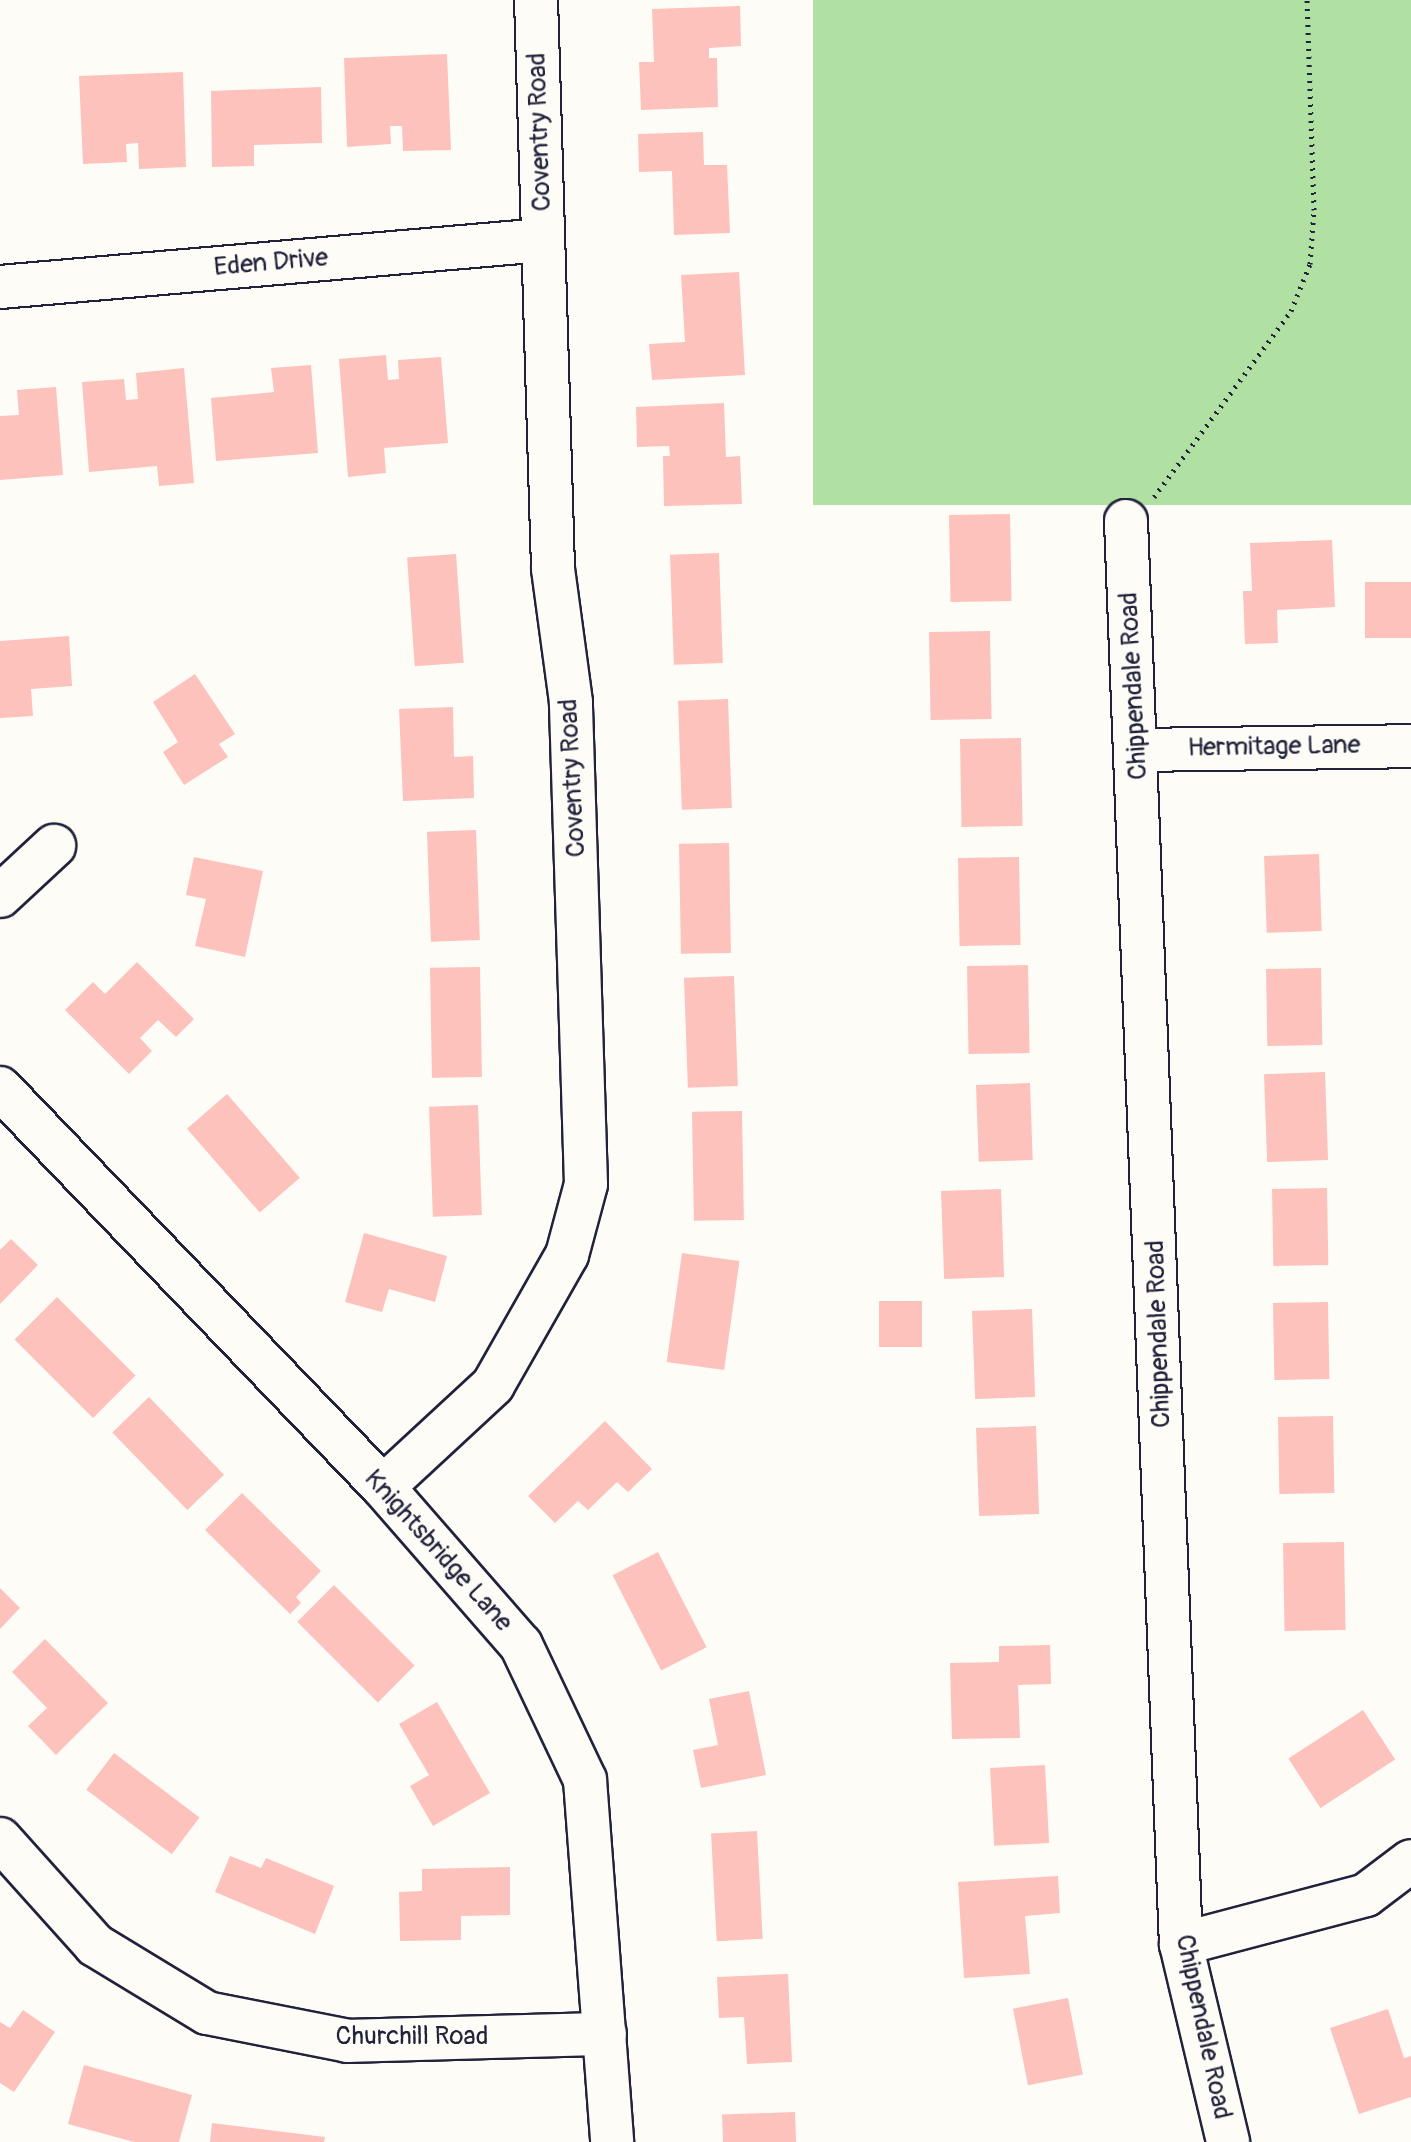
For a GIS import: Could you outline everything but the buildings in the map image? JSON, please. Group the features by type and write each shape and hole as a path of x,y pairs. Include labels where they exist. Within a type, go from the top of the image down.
{"street":[{"name":"Coventry Road","path":"383,1487 493,1385 567,1255 586,1184 571,702 553,568 536,0"},
{"name":"Eden Drive","path":"0,287 543,240"},
{"name":"Chippendale Road","path":"1126,521 1181,1944 1228,2142"},
{"name":"Hermitage Lane","path":"1137,750 1411,746"},
{"path":"0,896 54,846"},
{"name":"Knightsbridge Lane","path":"0,1088 383,1487 521,1645 585,1780 612,2142"},
{"name":"Churchill Road","path":"0,1839 95,1945 207,2013 348,2041 605,2034"},
{"path":"1181,1944 1366,1895 1411,1861"}],"path":[{"path":"1126,521 1163,490 1302,288 1314,239 1307,0"}],"green space":[{"path":"813,0 1411,0 1411,505 813,505"}]}
